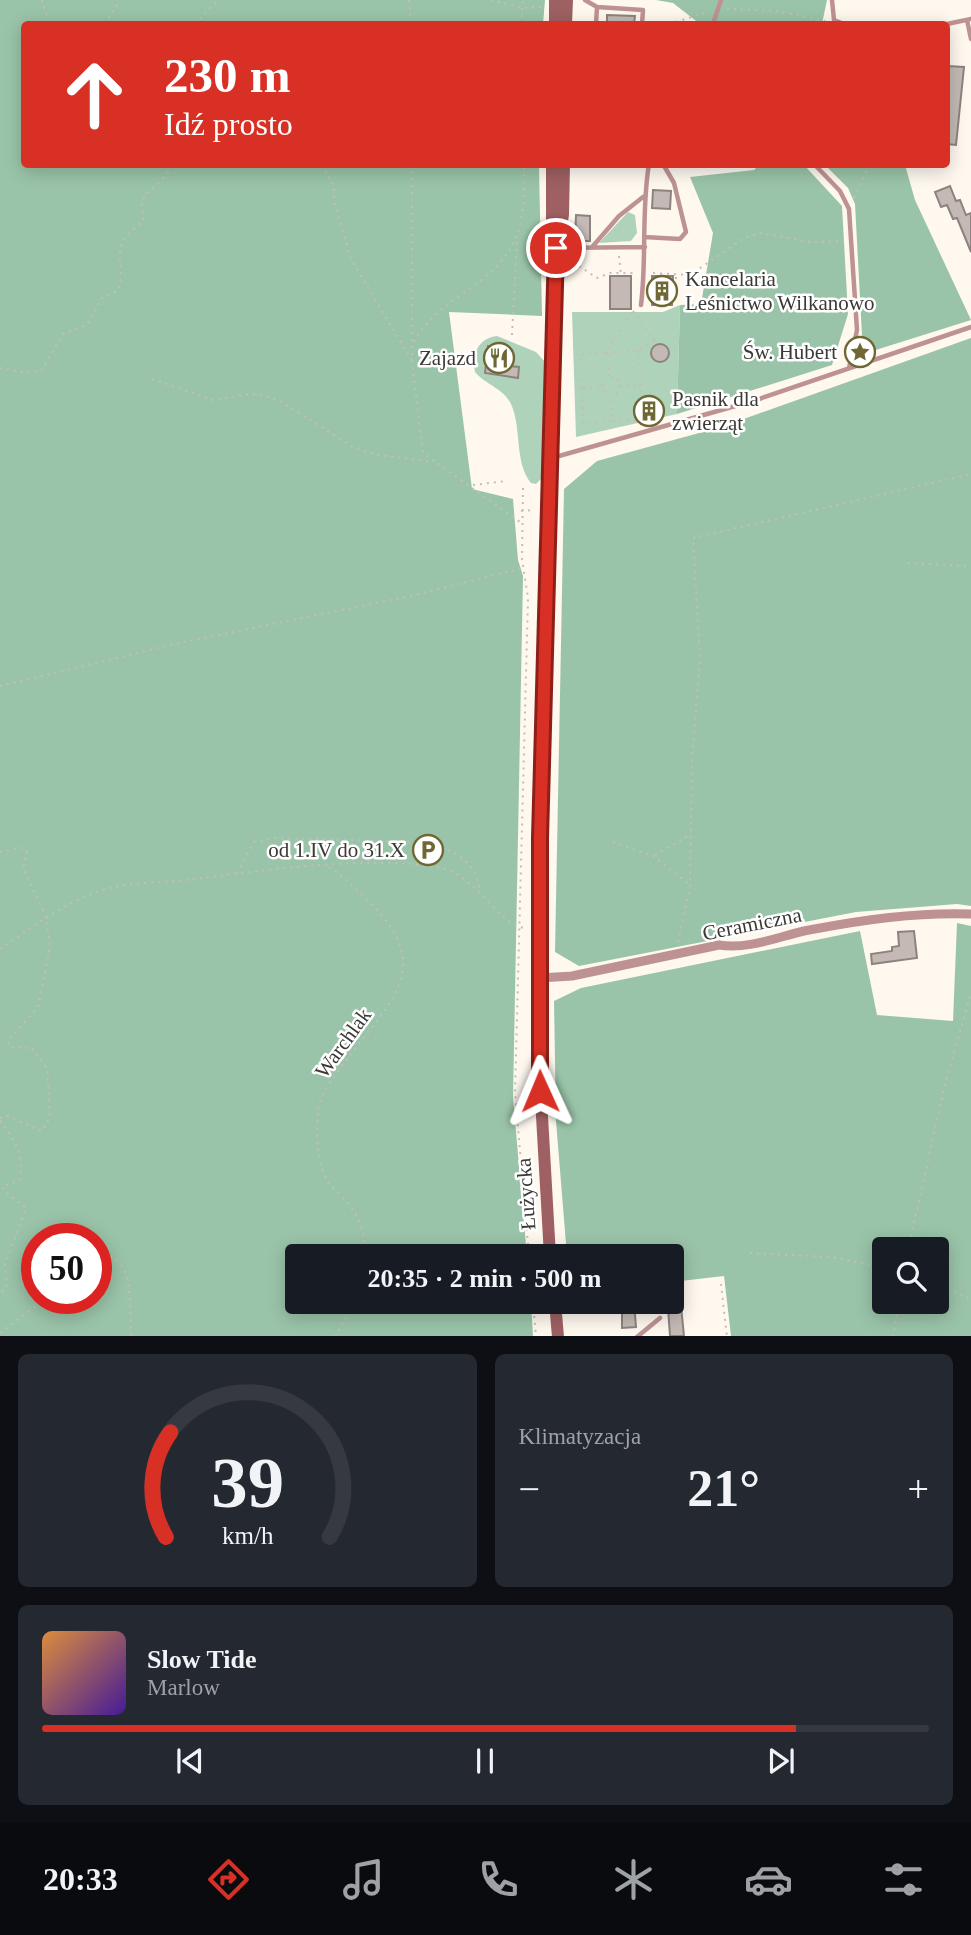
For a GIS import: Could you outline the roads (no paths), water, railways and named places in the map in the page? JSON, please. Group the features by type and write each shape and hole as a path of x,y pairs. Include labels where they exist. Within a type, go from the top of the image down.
{"main road":[{"path":"556,21 560,1"},
{"path":"560,1 565,21"},
{"path":"552,168 552,224 556,248"},
{"path":"556,248 563,215 564,168"},
{"name":"Łużycka","path":"549,1244 542,1146 540,928 556,248"},
{"path":"556,1314 558,1336"}],"street":[{"name":"Ceramiczna","path":"540,978 572,976 675,957 719,945 735,948 769,938 878,918 971,914"}],"lane":[{"path":"587,0 597,8 643,10 642,21"},
{"path":"714,21 721,0"},
{"path":"832,0 834,20 836,21"},
{"path":"596,21 597,8"},
{"path":"950,23 969,19 971,39"},
{"path":"641,305 645,273 643,197 648,168"},
{"path":"644,237 680,239 686,232 685,219 674,183 665,168"},
{"path":"818,168 840,191 849,209 857,330 849,368"},
{"path":"593,247 619,216 643,197"},
{"path":"556,248 645,247"},
{"path":"551,458 753,401 971,327"},
{"path":"637,1336 660,1318"}],"place":[{"name":"Kancelaria Leśnictwo Wilkanowo","path":"662,291"},
{"name":"Św. Hubert","path":"860,352"},
{"name":"Zajazd","path":"499,358"},
{"name":"Pasnik dla zwierząt","path":"649,411"},
{"name":"od 1.IV do 31.X","path":"428,850"}]}
